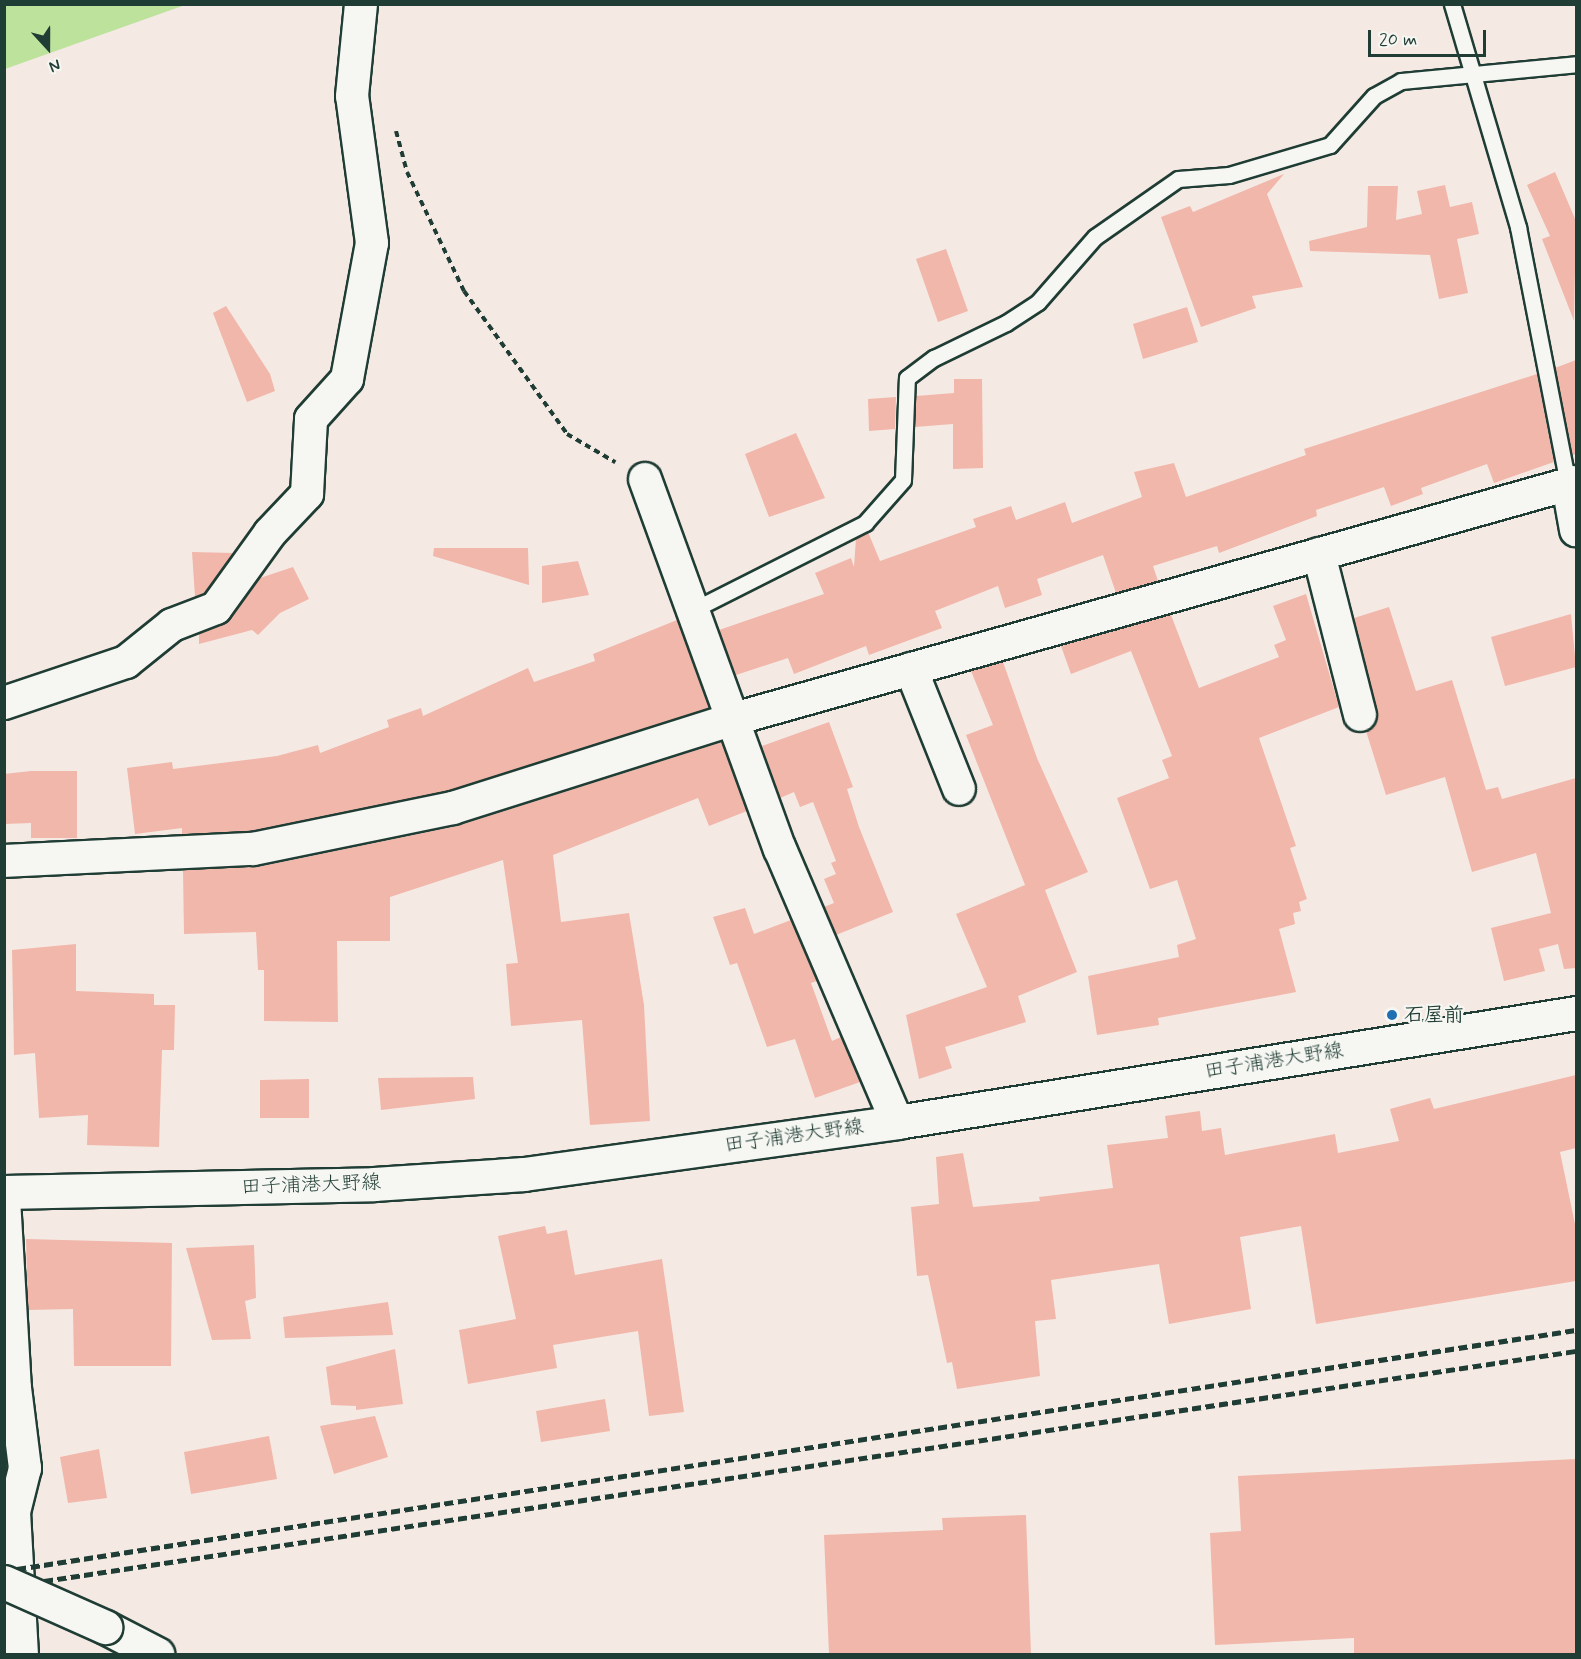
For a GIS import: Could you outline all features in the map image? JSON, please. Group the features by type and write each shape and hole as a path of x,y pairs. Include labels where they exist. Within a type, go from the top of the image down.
{"main road":[{"name":"田子浦港大野線","path":"4,1192 374,1184 524,1174 897,1122 1576,1013"},
{"path":"4,1582 157,1654"}],"street":[{"path":"4,703 126,662 172,625 216,608 270,533 307,495 311,419 347,379 372,243 352,96 361,4"},
{"path":"645,479 780,849 897,1122"},
{"path":"4,861 253,849 453,808 734,719 1572,483 1576,530"},
{"path":"1319,554 1360,715"},
{"path":"912,669 959,789"},
{"path":"4,1199 15,1388 25,1468 14,1512 22,1654"}],"lane":[{"path":"1452,4 1518,227 1572,483"},
{"path":"693,610 865,523 903,480 907,378 934,357 1006,323 1038,302 1095,237 1178,178 1229,175 1330,145 1374,96 1401,81 1472,71 1576,64"}],"path":[{"path":"395,127 407,172 464,291 567,434 645,479"}],"green space":[{"path":"5,4 185,4 185,5 5,69"}],"building":[{"path":"1555,172 1576,221 1574,321 1542,239 1550,236 1527,185"},
{"path":"1284,174 1267,194 1303,287 1252,296 1256,308 1201,327 1161,217 1190,206 1193,212"},
{"path":"1445,185 1450,207 1472,202 1479,234 1457,239 1468,293 1439,299 1430,255 1310,251 1309,241 1367,227 1368,186 1398,186 1396,220 1422,214 1417,191"},
{"path":"946,249 968,311 938,322 916,259"},
{"path":"226,306 270,374 275,391 247,402 213,313"},
{"path":"1187,307 1198,342 1143,359 1133,324"},
{"path":"1576,360 1576,454 1572,455 1555,368"},
{"path":"1537,374 1554,462 1494,483 1487,464 1421,488 1423,494 1391,506 1384,487 1316,510 1317,516 1219,553 1217,546 1153,566 1158,581 1116,593 1103,555 1037,579 1042,595 1005,608 998,586 935,611 942,628 869,655 866,646 794,674 788,658 736,675 719,630 824,594 815,573 851,558 854,567 856,538 868,532 880,561 976,527 973,519 1011,506 1016,520 1065,502 1072,523 1142,497 1134,472 1174,463 1186,497 1306,455 1304,449"},
{"path":"954,379 982,379 983,468 953,469 953,424 915,427 916,396 954,393"},
{"path":"896,397 895,429 869,431 868,399"},
{"path":"796,433 825,498 769,517 745,454"},
{"path":"434,548 528,548 529,585 433,556"},
{"path":"192,552 234,553 205,593 195,597"},
{"path":"578,561 589,595 542,603 542,566"},
{"path":"293,567 309,599 280,613 258,635 252,630 199,644 199,634 230,619 260,578"},
{"path":"1306,594 1339,707 1259,738 1296,846 1290,848 1307,899 1299,902 1301,911 1293,913 1295,924 1279,929 1296,992 1158,1018 1159,1025 1097,1035 1088,976 1179,957 1177,945 1196,939 1177,880 1150,889 1117,798 1169,778 1162,760 1172,756 1131,651 1071,674 1061,646 1171,615 1199,688 1279,657 1274,645 1286,640 1273,606"},
{"path":"1389,607 1416,691 1452,680 1486,790 1498,787 1502,799 1576,778 1576,968 1564,969 1558,944 1539,949 1545,971 1504,981 1491,928 1551,913 1536,853 1472,872 1445,777 1386,795 1366,731 1377,720 1377,711 1354,618"},
{"path":"1571,614 1576,667 1505,686 1491,637"},
{"path":"677,620 709,708 448,791 251,831 182,834 182,828 135,834 127,768 172,762 173,769 277,756 318,745 320,753 389,727 387,720 421,708 423,716 528,668 534,682 595,661 593,654"},
{"path":"1003,662 1037,758 1088,872 1045,890 1077,972 1018,996 1026,1022 945,1047 952,1068 919,1079 906,1015 987,987 956,914 1025,885 966,735 993,725 971,671"},
{"path":"829,722 853,787 847,789 859,827 893,912 836,935 824,907 834,903 824,879 836,874 831,863 836,861 813,802 800,807 794,792 780,798 762,746"},
{"path":"722,742 747,811 709,826 698,798 553,855 561,922 629,913 644,1005 650,1121 590,1125 582,1020 511,1026 506,964 518,963 503,860 390,897 390,941 337,941 338,1022 264,1021 264,970 258,970 256,932 184,934 183,870 257,867 457,826"},
{"path":"31,771 77,771 77,838 31,838 31,823 4,824 4,774"},
{"path":"745,908 754,934 791,920 817,981 811,983 832,1041 841,1037 860,1082 815,1098 795,1039 767,1047 737,963 730,965 713,917"},
{"path":"76,944 76,991 154,994 154,1005 175,1005 174,1050 162,1050 159,1147 87,1145 88,1115 39,1118 35,1053 14,1055 12,950"},
{"path":"1576,1075 1576,1148 1560,1152 1576,1229 1576,1281 1316,1324 1301,1226 1240,1237 1251,1309 1169,1324 1159,1264 1051,1280 1056,1319 1035,1321 1040,1376 957,1389 952,1362 947,1363 928,1275 917,1276 911,1207 939,1204 936,1157 963,1153 973,1207 1040,1201 1039,1197 1113,1188 1107,1145 1168,1138 1165,1116 1200,1111 1202,1131 1221,1128 1225,1155 1335,1134 1338,1153 1399,1141 1390,1109 1430,1098 1434,1109"},
{"path":"473,1077 475,1099 381,1110 378,1078"},
{"path":"309,1079 309,1118 260,1118 260,1080"},
{"path":"545,1226 547,1234 567,1230 575,1275 662,1259 684,1412 649,1416 638,1331 553,1345 557,1368 468,1384 459,1330 516,1319 498,1236"},
{"path":"26,1239 172,1243 171,1366 74,1366 73,1309 28,1310"},
{"path":"254,1245 256,1298 245,1301 251,1339 212,1340 186,1248"},
{"path":"388,1302 393,1335 285,1338 283,1317"},
{"path":"395,1349 403,1404 356,1410 356,1406 331,1405 326,1367"},
{"path":"605,1399 610,1431 541,1442 536,1411"},
{"path":"375,1416 388,1457 334,1474 320,1426"},
{"path":"269,1436 277,1479 191,1494 184,1452"},
{"path":"99,1449 107,1498 68,1503 60,1457"},
{"path":"1576,1459 1576,1654 1354,1654 1354,1638 1215,1645 1210,1533 1241,1531 1238,1476"},
{"path":"1026,1515 1031,1654 829,1654 824,1535 943,1530 942,1518"}],"railway":[{"path":"4,1571 1576,1330"},
{"path":"4,1587 1576,1351"}],"place":[{"name":"石屋前","path":"1392,1015"}]}
